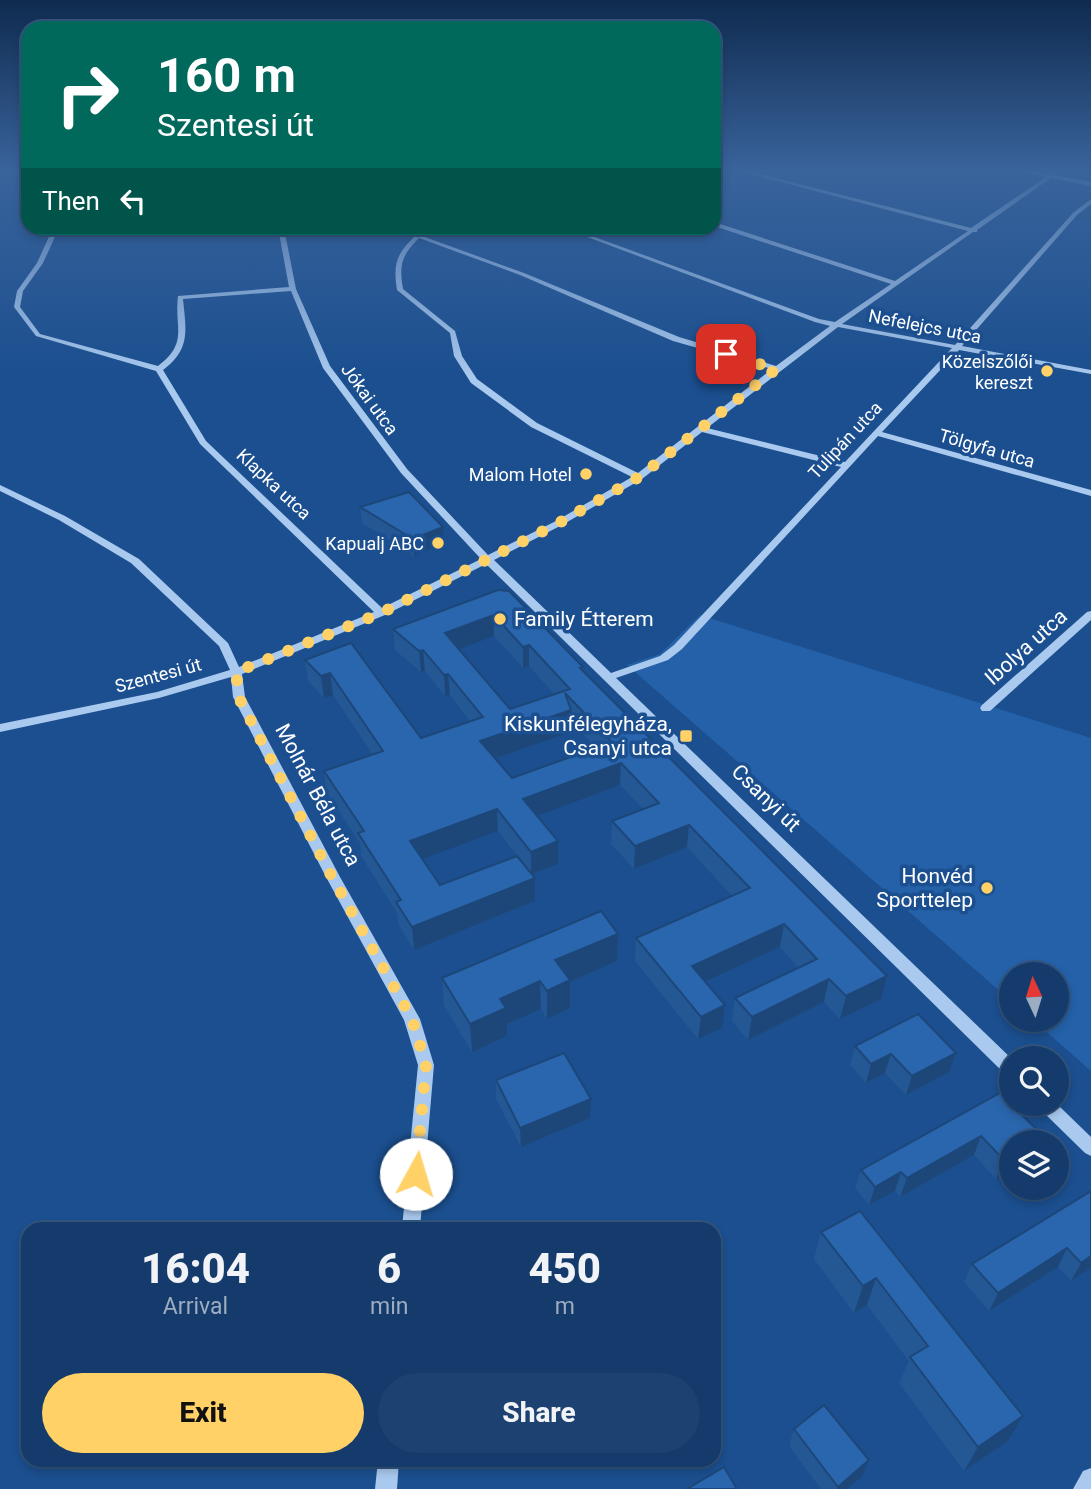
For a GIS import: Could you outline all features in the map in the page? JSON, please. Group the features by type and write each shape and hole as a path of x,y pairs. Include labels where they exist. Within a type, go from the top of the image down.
{"street":[{"path":"52,237 40,263 20,290 17,307 26,321 38,335 159,369 176,359 183,345 180,297 293,289"},
{"name":"Jókai utca","path":"283,237 293,289 327,366 404,471 487,559"},
{"path":"417,237 402,252 396,265 400,290 453,332 458,356 474,382 534,425 639,477"},
{"path":"422,237 522,274 676,340 776,369"},
{"name":"Nefelejcs utca","path":"592,237 836,325 1091,372"},
{"path":"755,237 895,283"},
{"name":"Szentesi út","path":"0,728 159,695 236,672 381,613 559,523 639,477 776,369 895,283 965,237"},
{"name":"Tulipán utca","path":"608,677 664,657 687,637 956,348 1054,237"},
{"name":"Klapka utca","path":"159,369 203,442 381,613"},
{"path":"702,429 845,465"},
{"name":"Tölgyfa utca","path":"875,433 1091,494"},
{"name":"Molnár Béla utca","path":"0,488 62,518 135,561 224,645 236,672 239,698 332,877 412,1019 426,1065 412,1222"},
{"name":"Csanyi út","path":"487,559 999,1057"},
{"name":"Ibolya utca","path":"986,708 1091,614"},
{"path":"1058,1116 1091,1148"},
{"path":"386,1489 388,1467"},
{"path":"1084,1489 1091,1479"}],"shaded area":[{"name":"Honvéd Sporttelep","path":"700,615 1091,738 1091,1071 1069,1052 1069,1046 1063,1046 1047,1032 1069,1032 1069,962 999,962 999,990 627,665 660,654"}],"building":[{"path":"409,492 443,527 413,539 360,507"},
{"path":"498,590 509,591 583,667 580,668 887,976 846,996 829,979 752,1017 735,998 817,959 784,924 692,966 725,1005 701,1017 636,938 750,888 689,825 635,846 612,821 659,803 621,763 523,799 558,841 531,852 497,809 410,841 440,885 517,856 535,878 412,927 396,902 401,900 358,833 364,831 324,771 383,751 330,673 321,676 305,660 351,643 421,738 483,717 448,674 444,675 423,650 419,651 393,629","holes":["494,615 523,647 529,645 570,689 510,709 445,633","565,693 612,742 512,778 480,741 571,710"]},
{"path":"601,911 618,934 555,960 570,980 547,991 540,981 500,999 506,1008 470,1024 442,978"},
{"path":"918,1014 956,1053 912,1076 891,1054 871,1064 855,1046"},
{"path":"564,1053 591,1099 520,1128 496,1080"},
{"path":"999,1094 999,1116 1023,1116 1037,1130 999,1130 999,1155 981,1136 907,1178 901,1172 875,1187 861,1170"},
{"path":"1091,1191 1091,1256 1081,1263 1067,1248 998,1293 972,1264"},
{"path":"860,1211 1023,1416 978,1447 910,1357 928,1346 876,1278 863,1286 821,1232"},
{"path":"824,1405 869,1460 838,1487 794,1429"},
{"path":"724,1467 737,1489 687,1489"}],"place":[{"name":"Közelszőlői kereszt","path":"1047,371"},
{"name":"Malom Hotel","path":"586,474"},
{"name":"Kapualj ABC","path":"438,543"},
{"name":"Family Étterem","path":"500,619"},
{"name":"Kiskunfélegyháza, Csanyi utca","path":"686,736"},
{"name":"Honvéd Sporttelep","path":"987,888"}],"route":[{"path":"416,1174 426,1065 412,1019 332,877 239,698 236,672 348,628 415,597 559,523 639,477 776,369 726,354"}]}
